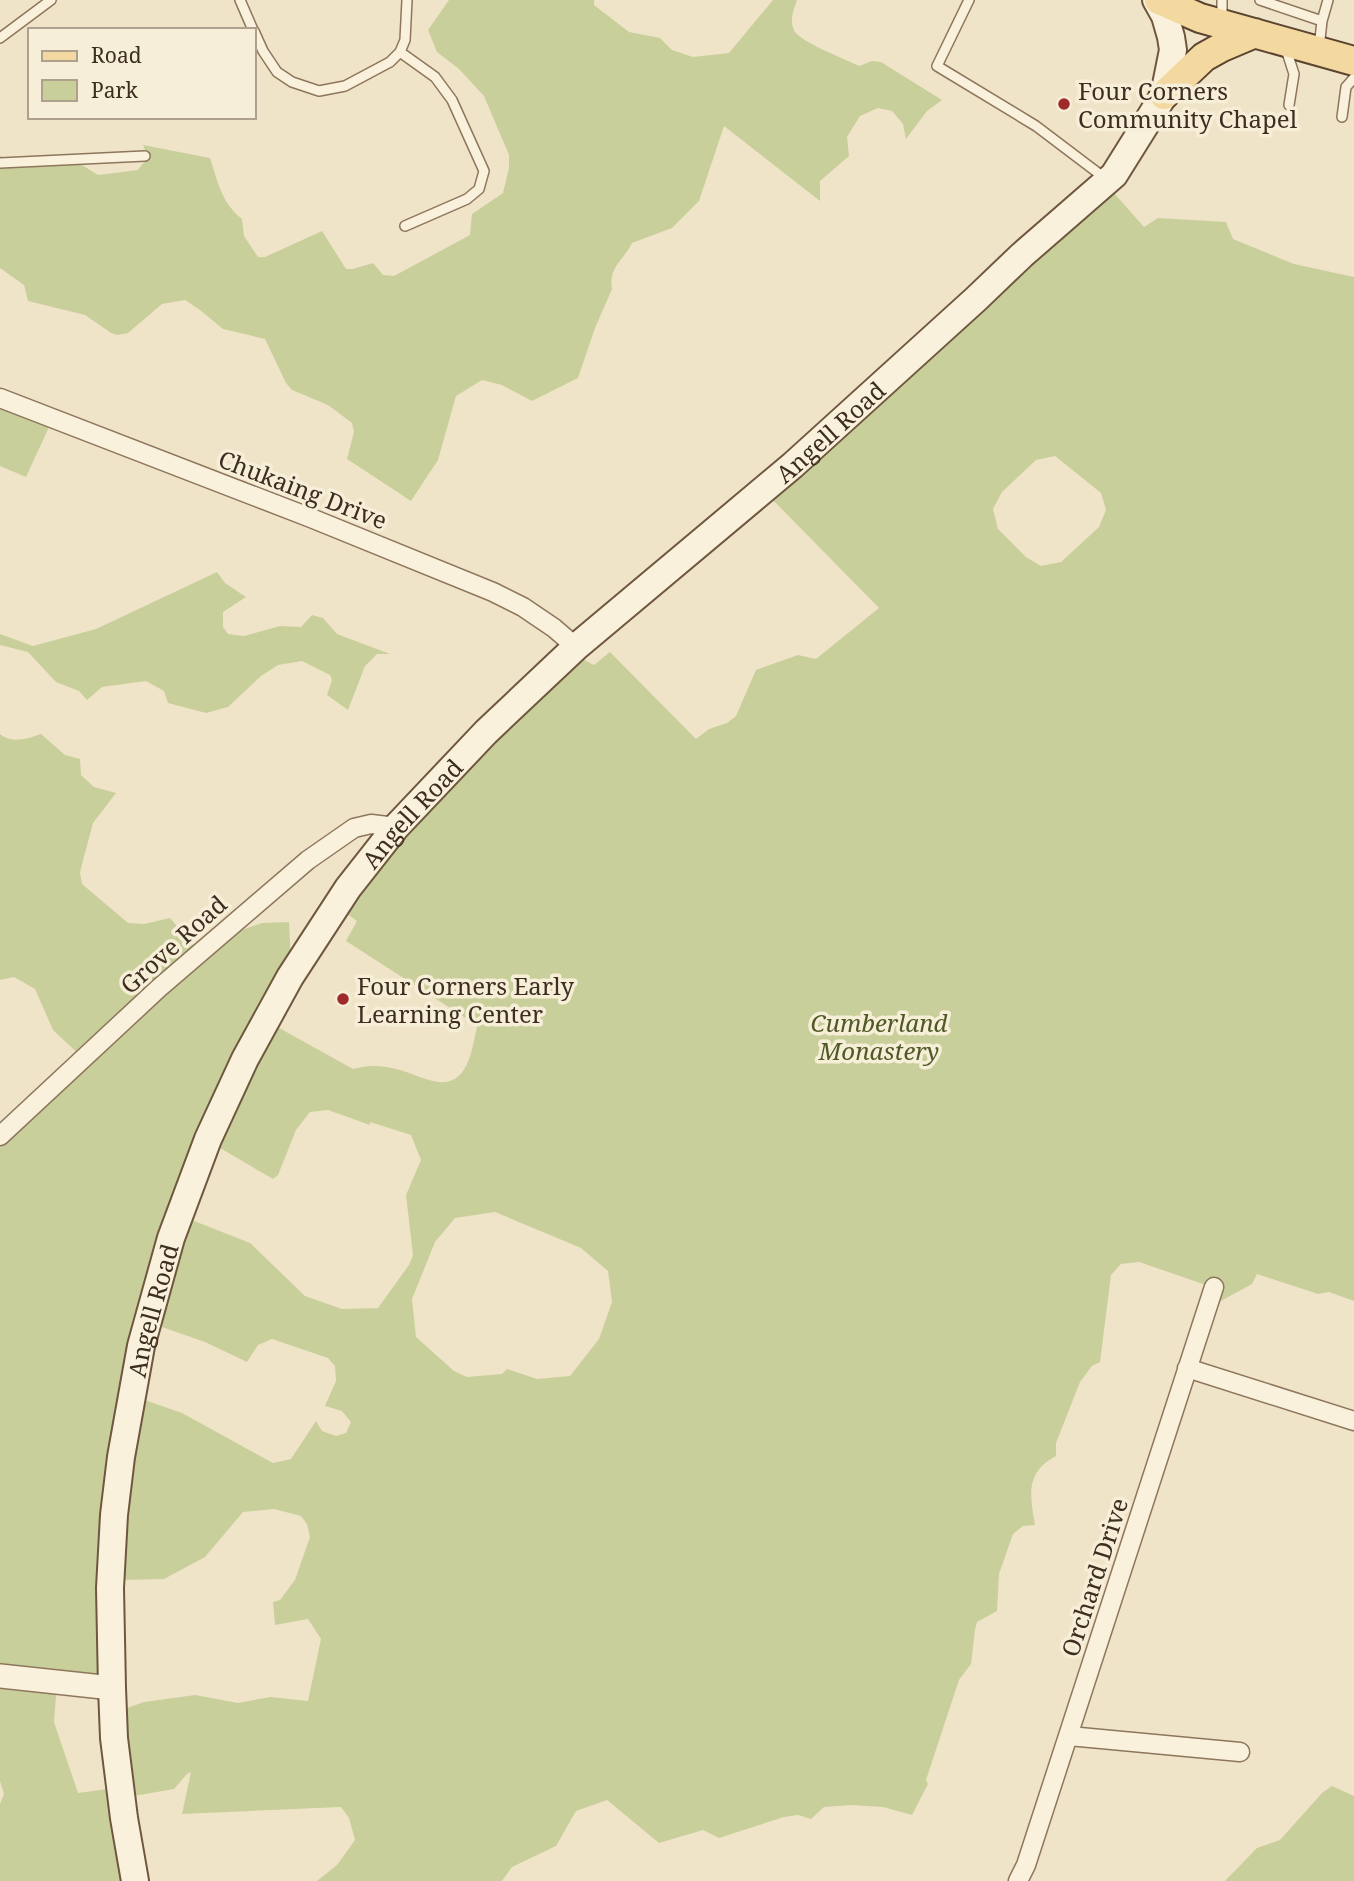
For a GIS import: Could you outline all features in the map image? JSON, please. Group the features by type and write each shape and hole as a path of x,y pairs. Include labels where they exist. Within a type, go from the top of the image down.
{"main road":[{"name":"Angell Road","path":"135,1881 114,1738 112,1688 110,1588 114,1515 121,1457 141,1346 171,1238 208,1139 245,1059 290,977 341,899 396,827 486,732 576,648 793,465 1114,174 1164,95 1173,50 1165,16 1158,0"},
{"path":"1158,0 1200,18 1222,12 1255,33 1354,61"},
{"path":"1164,95 1204,57 1255,33"}],"street":[{"name":"Chukaing Drive","path":"0,398 311,518 493,592 523,607 554,628 576,648"},
{"name":"Grove Road","path":"0,1136 159,988 308,860 354,828 371,824 396,827"},
{"name":"Orchard Drive","path":"1018,1881 1026,1866 1069,1737 1214,1287"},
{"path":"1187,1368 1354,1421"},
{"path":"0,1676 112,1688"},
{"path":"1069,1737 1240,1752"}],"lane":[{"path":"0,38 51,0"},
{"path":"240,0 252,28"},
{"path":"256,37 276,72 292,82 319,91 345,86 390,62 400,52 405,40 407,0"},
{"path":"969,0 937,66 1036,126 1108,180"},
{"path":"1318,51 1328,0"},
{"path":"1265,1 1290,5 1322,21"},
{"path":"1284,41 1294,74 1289,105"},
{"path":"400,52 435,77 452,100 484,171 479,189 467,199 405,226"},
{"path":"1342,117 1346,87 1354,78"},
{"path":"0,163 145,156"}],"green space":[{"path":"449,0 594,0 594,5 629,32 660,38 672,50 693,57 729,53 773,0 797,0 792,20 793,28 799,36 859,66 872,61 881,62 942,100 927,111 906,139 903,124 892,111 878,108 860,116 847,137 849,156 820,181 820,201 724,126 699,201 672,228 632,243 614,269 612,289 578,378 532,401 502,385 482,380 456,396 438,460 411,501 347,459 354,432 352,423 328,405 292,390 265,339 223,329 185,300 162,304 128,333 117,335 85,315 28,301 24,285 0,268 0,156 43,167 74,160 98,175 138,170 148,157 143,145 210,158 221,191 229,206 242,219 244,236 258,257 265,257 322,231 346,269 373,263 383,275 394,276 470,235 472,214 503,193 509,155 484,96 459,69 437,52 428,30"},
{"name":"Cumberland Monastery","path":"1113,192 1144,227 1158,218 1226,222 1233,239 1294,264 1354,277 1354,1301 1329,1292 1318,1294 1257,1274 1252,1284 1219,1302 1209,1286 1139,1262 1121,1264 1111,1275 1100,1362 1092,1366 1080,1382 1056,1443 1056,1456 1046,1462 1034,1477 1031,1495 1035,1525 1023,1526 1013,1534 999,1574 997,1611 977,1622 971,1664 959,1680 926,1780 928,1784 912,1815 883,1807 824,1807 811,1819 798,1815 784,1817 719,1838 703,1830 659,1843 607,1800 576,1811 556,1846 512,1867 502,1881 317,1881 337,1865 355,1840 349,1818 341,1807 182,1814 191,1772 174,1789 134,1796 139,1881 0,1881 0,1804 4,1794 0,1781 0,1142 85,1060 53,1030 35,989 14,977 0,980 0,734 15,740 41,734 65,755 80,759 81,775 94,787 116,793 93,823 80,872 82,884 128,923 144,924 170,918 199,952 221,937 262,923 289,922 291,965 272,1024 353,1069 385,1067 435,1082 453,1080 467,1064 477,1027 346,941 357,921 343,911 368,872 576,656 594,665 610,652 696,739 709,729 727,723 736,716 756,670 798,655 816,659 879,608 765,492","holes":["1055,456 1101,493 1106,510 1099,527 1061,562 1041,566 1026,557 998,529 993,509 1002,492 1036,460","328,1110 370,1125 370,1122 411,1135 421,1160 406,1195 413,1255 409,1265 378,1308 342,1309 305,1296 250,1243 184,1217 213,1144 273,1179 278,1175 296,1130 310,1112","495,1212 581,1248 608,1271 612,1302 599,1339 570,1376 537,1379 507,1369 502,1374 467,1377 454,1371 416,1337 412,1299 435,1242 455,1218","159,1326 205,1342 247,1362 258,1345 272,1339 328,1358 335,1366 336,1381 325,1406 342,1411 351,1422 346,1433 336,1436 322,1431 316,1421 291,1459 273,1463 182,1413 139,1398","274,1509 301,1516 307,1524 310,1537 295,1580 280,1600 273,1602 275,1625 308,1619 321,1639 308,1701 270,1697 238,1703 195,1695 144,1702 121,1710 122,1787 78,1793 54,1722 57,1684 113,1686 121,1580 164,1579 205,1557 243,1512"]},
{"path":"0,404 50,425 26,477 0,466"},
{"path":"217,572 225,583 246,597 223,612 223,627 228,634 244,636 280,626 301,627 312,615 323,618 337,634 390,654 377,654 365,666 348,710 327,695 332,680 330,675 302,661 278,665 261,676 228,707 206,713 168,703 164,691 146,681 102,687 87,700 79,691 56,682 28,652 0,645 0,634 33,646 96,629"},
{"path":"1332,1786 1354,1796 1354,1881 1225,1881 1257,1848 1280,1840 1322,1793"}],"place":[{"name":"Four Corners Community Chapel","path":"1064,104"},
{"name":"Four Corners Early Learning Center","path":"343,999"}]}
